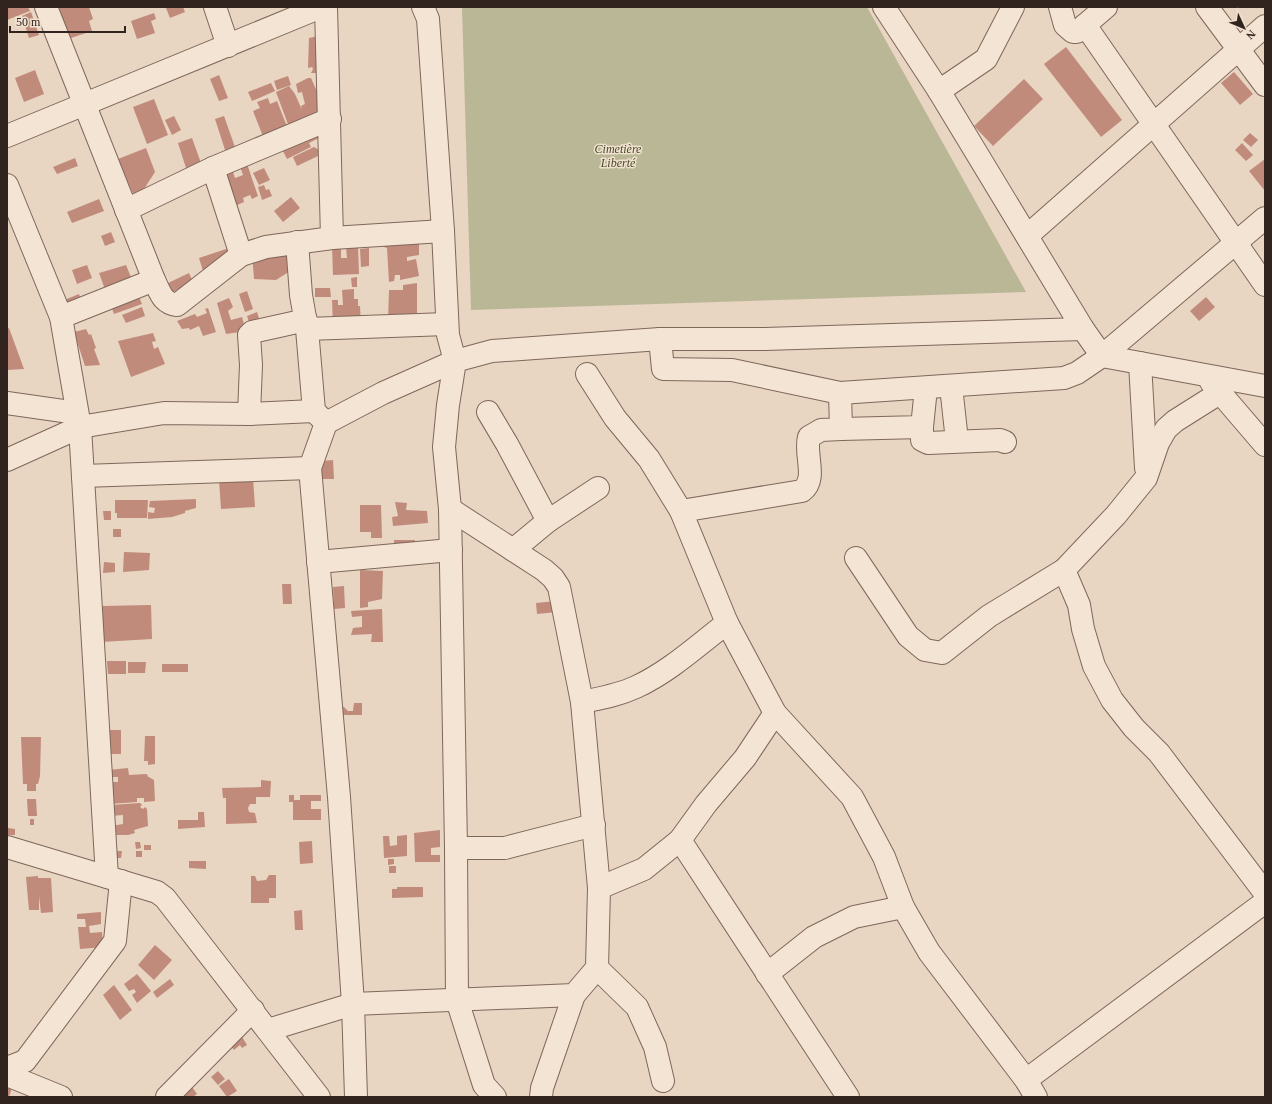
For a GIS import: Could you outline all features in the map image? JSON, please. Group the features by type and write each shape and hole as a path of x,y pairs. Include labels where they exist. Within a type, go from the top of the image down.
{"street":[{"path":"46,7 154,280 163,299 169,304 177,305 241,255 266,247 332,238 443,231"},
{"path":"215,7 228,46"},
{"path":"326,7 332,238"},
{"path":"423,7 428,19 443,231 447,324 455,361 448,405 444,447 450,509 451,550 457,1000 484,1085 495,1097"},
{"path":"884,7 939,91 1083,329 1102,356 1265,386"},
{"path":"939,91 986,59 991,52 1013,7"},
{"path":"1060,7 1069,30 1073,32 1077,32 1106,7"},
{"path":"1207,7 1265,85"},
{"path":"7,136 228,46 308,10"},
{"path":"1085,25 1265,285"},
{"path":"1026,236 1265,26"},
{"path":"126,210 213,168 330,119"},
{"path":"213,168 241,255"},
{"path":"7,185 60,317 79,420 114,879 115,941 25,1062 7,1068"},
{"path":"660,339 663,369 732,370 840,393 1064,378 1077,373 1102,356 1265,218"},
{"path":"297,242 301,295 320,417 310,468 338,785 353,1004 356,1097"},
{"path":"60,317 154,280"},
{"path":"249,414 251,365 249,335 252,332 306,325 447,324"},
{"path":"7,403 79,420 164,413 320,417 383,393 455,361 492,351 660,339 765,339 1083,329"},
{"path":"1140,363 1146,478"},
{"path":"587,374 615,418 649,459 681,511 727,623 775,713 852,797 884,857 903,907 929,952 1031,1088 1265,902"},
{"path":"1205,375 1265,445"},
{"path":"950,386 957,440"},
{"path":"926,388 922,440 925,442 957,440 1000,440 1005,442"},
{"path":"856,558 908,636 925,650 942,653 989,616 1064,570 1116,515 1146,478 1158,443 1166,430 1175,421 1220,392"},
{"path":"840,393 841,429"},
{"path":"488,412 507,444 548,521"},
{"path":"7,460 79,420"},
{"path":"681,511 802,491 808,486 810,480 807,444 809,437 821,430 922,427"},
{"path":"83,476 310,468"},
{"path":"513,550 548,521 598,488"},
{"path":"450,509 544,570 553,578 559,588 582,702 599,888 597,968 574,995 542,1088 541,1097"},
{"path":"318,562 451,550"},
{"path":"1064,570 1079,605 1083,629 1094,666 1112,700 1134,728 1159,753 1265,893"},
{"path":"582,702 613,696 636,687 661,672 727,623"},
{"path":"599,888 644,869 680,840 706,804 745,758 775,713"},
{"path":"456,848 505,848 594,825"},
{"path":"680,840 848,1097"},
{"path":"7,847 157,892 168,900 319,1097"},
{"path":"767,974 814,937 854,917 903,907"},
{"path":"597,968 637,1007 655,1047 663,1080"},
{"path":"268,1030 353,1004 574,995"},
{"path":"167,1097 253,1010"},
{"path":"7,1075 61,1097"}],"green space":[{"name":"Cimetière Liberté","path":"462,7 867,7 1026,292 471,310"}],"building":[{"path":"7,7 28,7 30,11 7,20"},
{"path":"59,7 89,7 93,19 89,21 92,31 68,39"},
{"path":"183,7 185,12 170,18 166,8"},
{"path":"31,12 39,35 29,38 22,16"},
{"path":"154,13 156,19 151,21 155,33 137,39 131,21"},
{"path":"318,36 318,73 311,73 313,69 312,67 308,68 309,38"},
{"path":"1066,47 1122,120 1101,137 1044,64"},
{"path":"35,70 44,94 24,102 15,78"},
{"path":"1234,72 1253,94 1240,105 1221,83"},
{"path":"219,75 228,98 219,101 210,79"},
{"path":"288,76 291,85 277,90 274,81"},
{"path":"311,78 319,96 320,115 289,127 276,92 289,86 295,94 302,110 301,106 305,104 302,92 298,93 296,84"},
{"path":"1024,79 1043,99 993,146 974,126"},
{"path":"271,83 275,91 252,101 248,92"},
{"path":"268,98 270,104 277,101 288,129 264,139 253,111 260,108 257,102"},
{"path":"154,99 168,135 147,144 133,107"},
{"path":"174,116 181,130 172,135 165,120"},
{"path":"224,116 236,150 226,153 215,119"},
{"path":"318,130 321,137 309,143 311,147 287,159 281,147"},
{"path":"1250,133 1258,140 1251,147 1243,140"},
{"path":"192,138 201,163 186,168 178,143"},
{"path":"1242,143 1253,155 1246,161 1235,150"},
{"path":"314,147 319,150 318,156 297,166 293,157"},
{"path":"146,148 155,172 142,192 134,196 118,159"},
{"path":"75,158 78,166 57,174 53,167"},
{"path":"1265,159 1265,191 1249,171"},
{"path":"247,164 258,196 252,199 250,195 243,198 244,202 233,207 220,173 232,169 235,178 243,175 240,166"},
{"path":"264,168 270,180 259,185 253,173"},
{"path":"264,185 266,190 269,189 272,196 262,200 258,187"},
{"path":"291,197 300,208 283,222 274,211"},
{"path":"99,199 104,211 72,223 67,212"},
{"path":"111,232 115,242 105,246 101,236"},
{"path":"415,240 419,244 419,255 407,257 407,261 416,259 419,276 400,280 400,275 395,275 394,281 389,282 387,248 384,247 384,242"},
{"path":"358,246 359,274 333,275 332,247 341,247 341,258 347,258 346,247"},
{"path":"232,247 237,263 204,274 199,258"},
{"path":"369,248 369,266 361,267 360,249"},
{"path":"252,254 298,254 298,266 276,280 254,279"},
{"path":"87,265 92,278 77,284 72,270"},
{"path":"126,265 142,304 114,314 99,273"},
{"path":"189,273 193,282 171,293 166,284"},
{"path":"357,277 357,287 352,287 351,278"},
{"path":"417,283 417,320 388,321 389,290 403,290 403,285"},
{"path":"315,288 330,288 331,297 315,297"},
{"path":"354,289 354,299 358,299 358,306 360,306 361,326 333,327 332,300 338,300 338,305 343,305 342,290"},
{"path":"247,291 253,309 245,312 239,294"},
{"path":"79,294 82,302 67,308 64,300"},
{"path":"1206,297 1215,307 1199,321 1190,311"},
{"path":"229,298 233,307 228,311 231,320 242,317 246,331 226,334 217,303"},
{"path":"142,307 145,316 126,323 122,315"},
{"path":"208,308 216,332 203,336 199,326 190,330 189,328 182,329 177,321 195,314 197,317 207,313 205,309"},
{"path":"257,312 262,328 252,331 247,316"},
{"path":"9,328 24,369 7,370 7,329"},
{"path":"86,329 89,335 91,334 96,348 94,349 100,365 85,366 74,332"},
{"path":"153,333 156,341 152,342 154,349 158,347 165,364 131,377 118,341"},
{"path":"333,460 334,479 321,479 321,461"},
{"path":"252,463 255,507 221,509 218,465"},
{"path":"196,499 196,508 185,511 185,513 172,517 148,519 148,512 154,513 155,508 149,507 150,501"},
{"path":"115,500 148,500 147,518 117,518 117,513 115,513"},
{"path":"395,502 407,503 406,510 427,511 428,523 393,526 392,517 398,516"},
{"path":"360,505 381,505 382,538 371,538 371,532 360,532"},
{"path":"103,511 111,511 111,520 104,520"},
{"path":"113,529 121,529 121,537 113,537"},
{"path":"394,540 415,540 415,548 394,549"},
{"path":"124,552 150,553 149,570 123,572"},
{"path":"104,562 115,563 115,572 103,573"},
{"path":"360,570 383,571 382,599 368,602 368,607 360,608"},
{"path":"282,584 291,584 292,604 283,604"},
{"path":"344,586 345,608 334,609 333,587"},
{"path":"566,600 567,611 537,614 536,603"},
{"path":"151,605 152,639 101,642 102,606"},
{"path":"382,609 383,642 371,642 372,634 351,635 353,628 362,627 362,616 352,617 351,611"},
{"path":"107,661 126,661 126,674 108,674"},
{"path":"128,662 146,662 145,673 128,673"},
{"path":"162,664 188,664 188,672 162,672"},
{"path":"354,703 362,703 362,715 338,715 337,707 344,707 348,711 353,711"},
{"path":"109,730 121,730 121,754 109,754"},
{"path":"145,736 155,736 155,764 148,765 148,761 144,761"},
{"path":"21,737 41,737 40,776 38,784 36,784 36,791 27,791 27,784 23,784"},
{"path":"128,768 129,775 146,774 154,780 155,801 144,802 144,798 137,798 137,802 109,804 108,782 118,782 118,777 108,777 108,770"},
{"path":"261,780 271,781 270,797 256,797 256,804 250,804 248,808 249,812 255,813 257,823 226,824 226,798 223,798 222,788 261,787"},
{"path":"289,795 294,795 294,800 300,800 300,795 321,795 321,801 311,801 311,809 321,809 321,820 293,820 293,802 289,802"},
{"path":"27,799 36,799 37,816 28,816"},
{"path":"140,803 142,805 140,807 143,809 145,807 147,809 148,826 134,830 135,833 128,835 111,835 111,826 123,824 123,815 110,816 111,805"},
{"path":"198,812 204,812 205,827 178,829 178,820 198,820"},
{"path":"30,819 34,819 34,825 30,825"},
{"path":"8,828 15,829 15,835 8,835"},
{"path":"440,830 440,847 431,848 431,855 440,855 440,862 415,862 414,833"},
{"path":"407,835 407,856 384,858 383,836 389,836 390,846 397,845 397,836"},
{"path":"312,841 313,863 300,864 299,842"},
{"path":"135,842 140,842 141,848 136,849"},
{"path":"144,845 151,845 151,850 144,850"},
{"path":"114,851 122,851 121,858 113,858"},
{"path":"136,851 142,851 142,857 136,857"},
{"path":"388,859 394,859 394,864 388,865"},
{"path":"189,861 206,861 206,869 189,868"},
{"path":"389,866 396,866 396,873 389,873"},
{"path":"269,875 276,875 276,898 269,898 269,903 251,903 251,876 255,876 257,881 266,880"},
{"path":"38,876 38,878 51,878 53,912 41,913 39,896 39,910 29,910 26,877"},
{"path":"397,887 423,887 423,897 392,898 392,889 397,889"},
{"path":"302,910 303,930 295,930 294,911"},
{"path":"101,912 101,924 89,926 90,933 102,932 103,947 80,949 78,927 86,927 85,919 77,919 77,914"},
{"path":"155,945 172,960 154,980 138,965"},
{"path":"137,974 151,991 137,1003 132,995 136,992 134,989 129,991 124,984"},
{"path":"170,979 174,985 157,998 153,992"},
{"path":"114,985 132,1010 120,1020 103,995"},
{"path":"241,1035 247,1045 242,1048 240,1045 234,1050 229,1044"},
{"path":"218,1071 225,1079 218,1085 211,1077"},
{"path":"185,1077 197,1094 193,1097 170,1097"},
{"path":"229,1079 237,1091 227,1097 219,1086"},
{"path":"7,1084 13,1085 9,1097 7,1097"}]}
